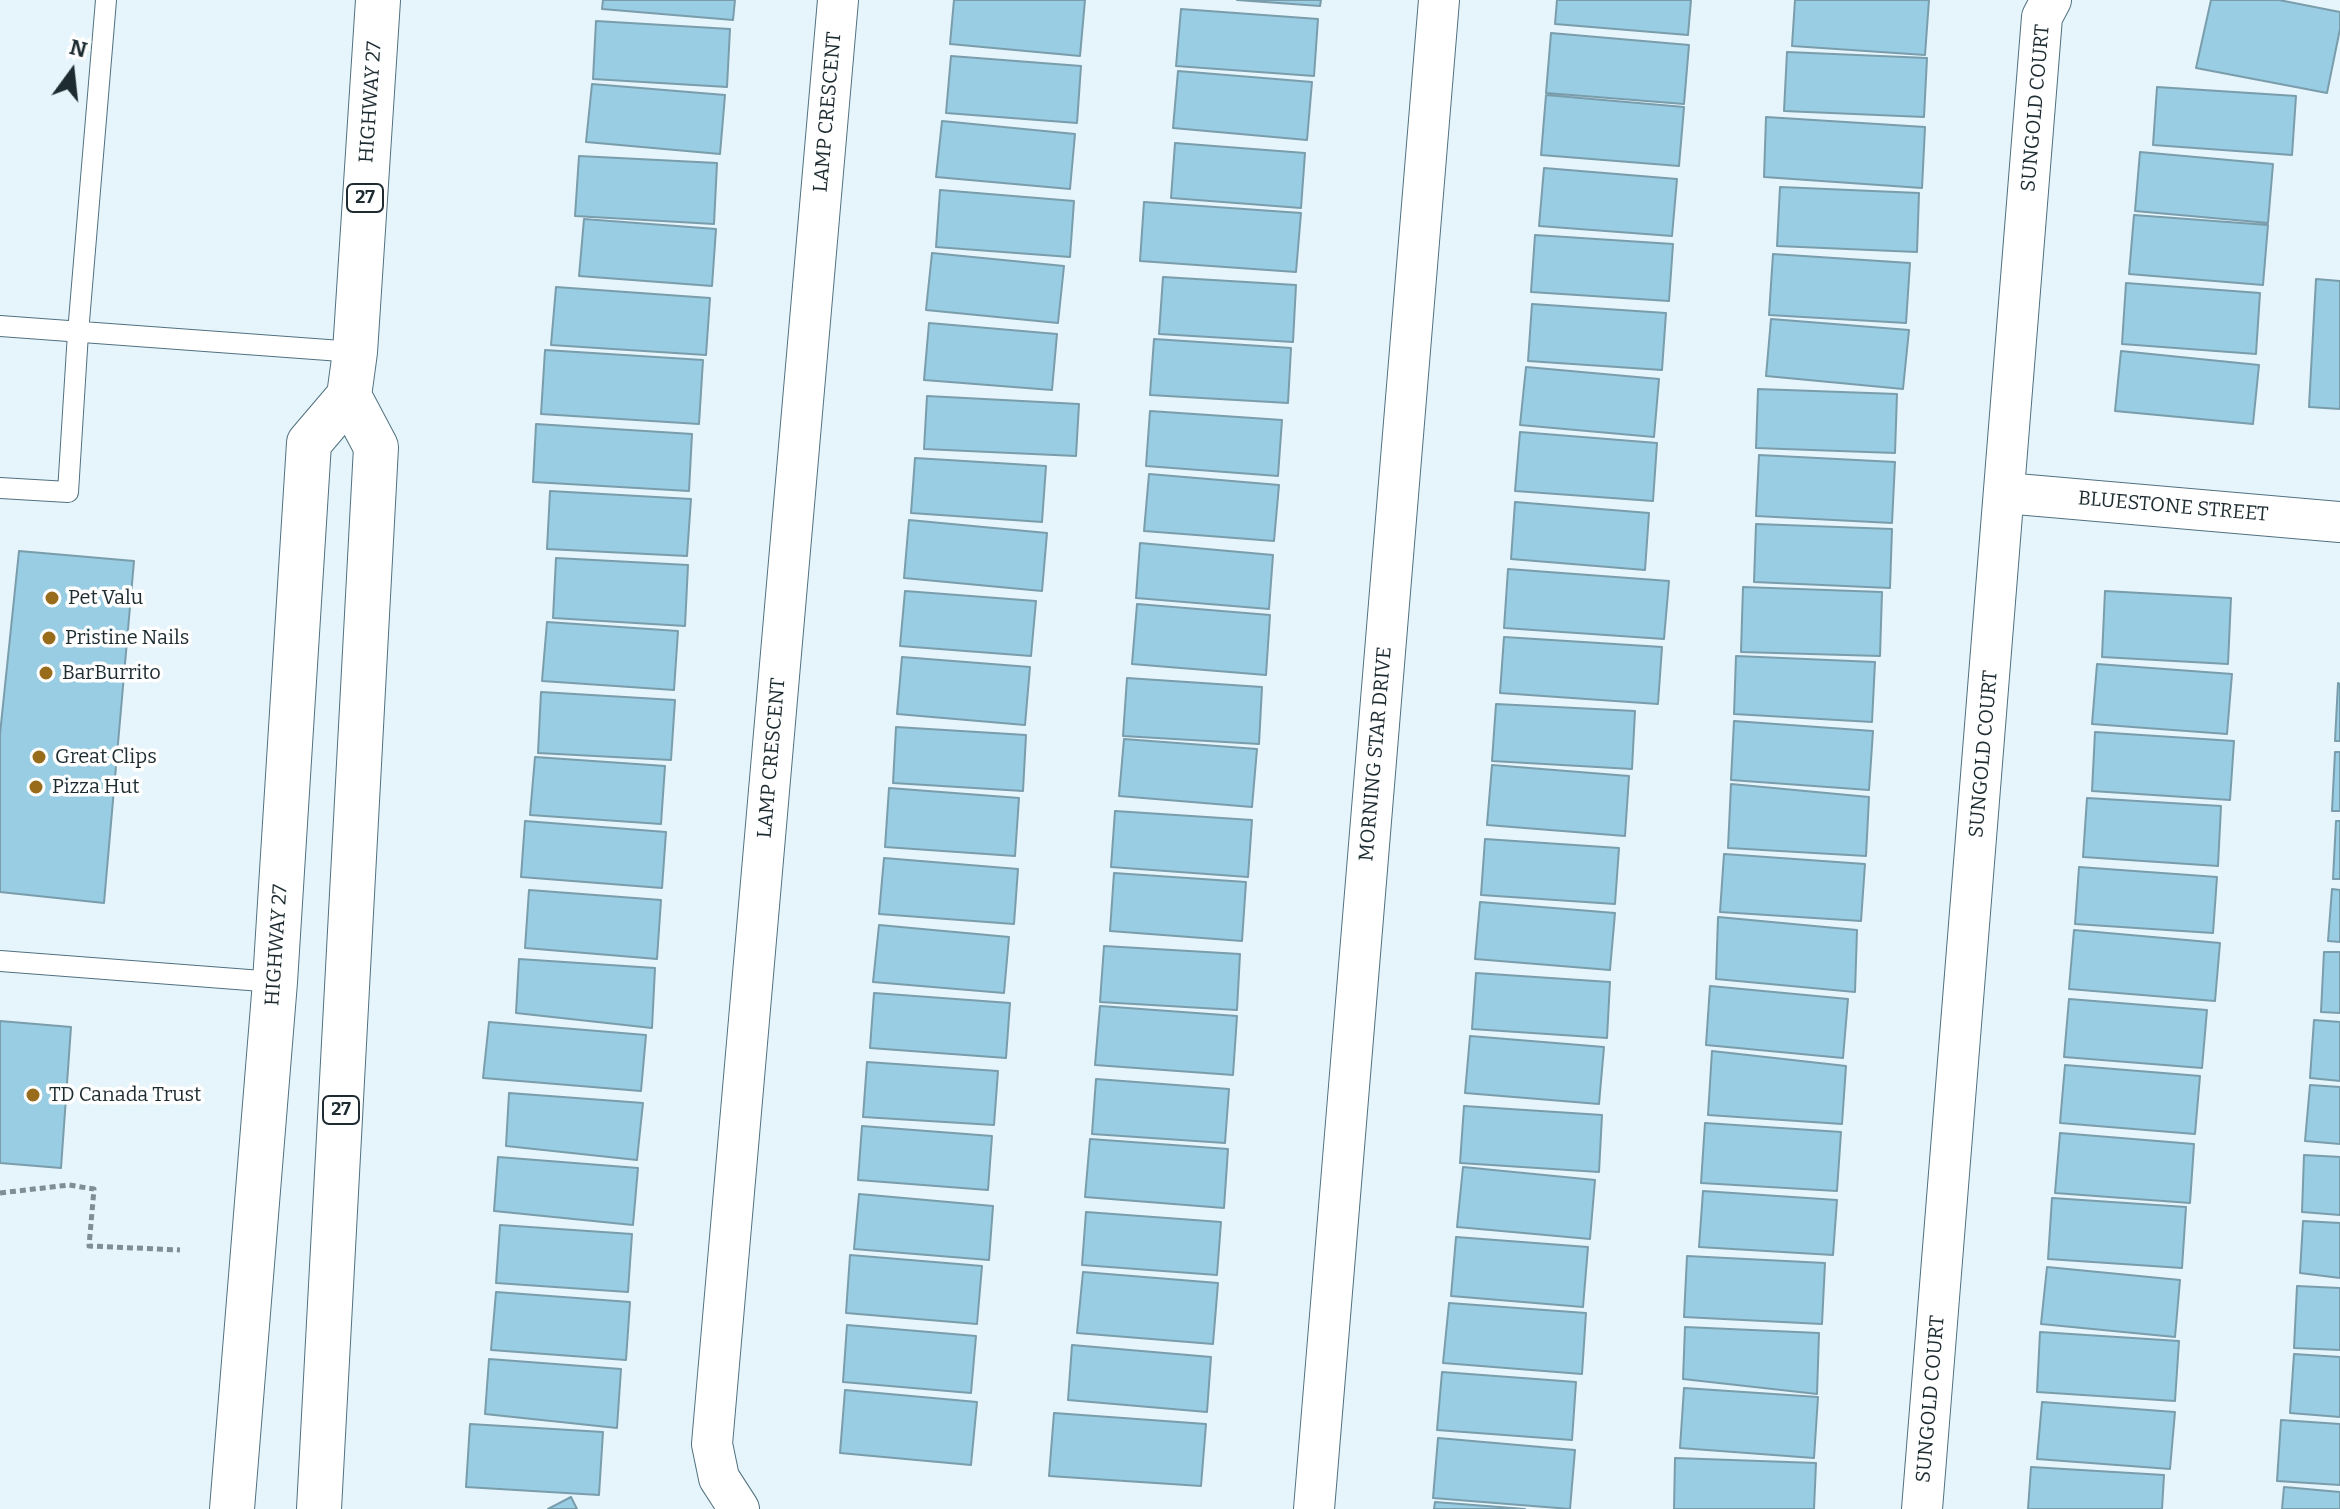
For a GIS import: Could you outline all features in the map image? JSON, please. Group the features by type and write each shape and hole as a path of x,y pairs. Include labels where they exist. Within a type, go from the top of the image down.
{"main road":[{"name":"HIGHWAY 27","path":"232,1509 275,982 309,443 349,396 355,352 378,0"},
{"name":"27","path":"319,1509 376,447 349,396"}],"street":[{"name":"LAMP CRESCENT","path":"739,1509 719,1478 712,1444 838,0"},
{"name":"MORNING STAR DRIVE","path":"1314,1509 1439,0"},
{"name":"SUNGOLD COURT","path":"1922,1509 2042,17 2051,0"},
{"name":"BLUESTONE STREET","path":"2005,493 2340,522"}],"lane":[{"path":"0,488 68,492 106,0"},
{"path":"0,326 355,352"},
{"path":"0,961 275,982"}],"path":[{"path":"0,1193 69,1185 94,1189 89,1246 180,1250"}],"building":[{"path":"603,0 735,0 733,20 602,9"},
{"path":"954,0 1085,0 1080,56 950,44"},
{"path":"1237,0 1321,0 1320,6"},
{"path":"1557,0 1691,0 1688,35 1555,24"},
{"path":"1795,0 1929,0 1925,55 1792,46"},
{"path":"2211,0 2279,0 2340,12 2340,29 2327,93 2196,68"},
{"path":"1181,9 1318,19 1314,76 1176,66"},
{"path":"596,21 730,29 727,87 593,79"},
{"path":"1551,33 1689,45 1684,104 1546,93"},
{"path":"1787,52 1927,58 1924,117 1784,111"},
{"path":"951,56 1081,66 1077,123 946,113"},
{"path":"1178,71 1312,82 1307,140 1173,128"},
{"path":"592,84 725,95 720,154 586,142"},
{"path":"2157,87 2296,96 2292,155 2153,145"},
{"path":"1546,95 1684,107 1679,166 1541,155"},
{"path":"1766,117 1925,127 1922,188 1764,177"},
{"path":"942,121 1075,134 1070,189 936,177"},
{"path":"1175,143 1305,153 1301,208 1171,198"},
{"path":"2140,152 2273,164 2268,223 2135,211"},
{"path":"579,156 717,163 714,224 575,216"},
{"path":"1544,168 1677,179 1672,236 1539,226"},
{"path":"1780,187 1919,193 1917,252 1777,246"},
{"path":"940,190 1074,201 1070,257 936,247"},
{"path":"1144,202 1301,213 1296,272 1140,261"},
{"path":"2134,215 2268,225 2263,285 2129,274"},
{"path":"584,219 716,229 712,286 579,276"},
{"path":"1535,235 1673,244 1669,301 1531,292"},
{"path":"932,253 1064,266 1058,323 926,310"},
{"path":"1773,254 1910,263 1906,323 1769,315"},
{"path":"1163,277 1296,285 1293,342 1159,334"},
{"path":"2316,279 2340,281 2340,409 2309,407"},
{"path":"2126,283 2260,293 2256,354 2122,344"},
{"path":"556,287 710,298 706,355 551,345"},
{"path":"1532,304 1666,313 1662,370 1528,361"},
{"path":"1771,319 1909,330 1903,389 1766,376"},
{"path":"929,323 1057,334 1052,390 924,380"},
{"path":"1154,339 1291,348 1288,403 1150,395"},
{"path":"545,350 703,360 699,424 541,414"},
{"path":"2121,351 2259,365 2253,424 2115,411"},
{"path":"1526,367 1659,379 1654,437 1520,425"},
{"path":"1758,389 1897,394 1895,453 1756,448"},
{"path":"927,396 1079,404 1076,456 924,449"},
{"path":"1150,411 1282,420 1278,476 1146,466"},
{"path":"536,424 692,434 689,491 533,482"},
{"path":"1520,432 1657,443 1653,501 1515,491"},
{"path":"1759,455 1895,462 1892,523 1756,516"},
{"path":"915,458 1046,466 1042,522 911,513"},
{"path":"1149,474 1279,485 1274,541 1144,531"},
{"path":"550,491 691,499 687,556 547,549"},
{"path":"1515,502 1649,513 1645,570 1511,559"},
{"path":"909,520 1047,533 1042,591 904,578"},
{"path":"1756,524 1892,529 1890,588 1754,582"},
{"path":"1140,543 1273,555 1269,609 1136,598"},
{"path":"19,551 134,561 104,903 0,892 0,734"},
{"path":"556,558 688,565 685,626 553,618"},
{"path":"1508,569 1669,581 1664,639 1504,628"},
{"path":"1743,587 1882,592 1880,656 1741,652"},
{"path":"905,591 1036,601 1031,656 900,646"},
{"path":"2105,591 2231,598 2228,664 2102,657"},
{"path":"1137,604 1270,615 1266,675 1132,664"},
{"path":"547,622 678,631 674,690 542,681"},
{"path":"1504,637 1662,647 1658,704 1500,693"},
{"path":"1736,656 1875,662 1872,722 1734,714"},
{"path":"902,657 1030,667 1025,725 897,714"},
{"path":"2097,664 2232,674 2227,734 2092,724"},
{"path":"1127,678 1262,687 1259,744 1123,736"},
{"path":"2338,683 2340,741 2335,741"},
{"path":"541,692 675,700 671,760 538,753"},
{"path":"1496,704 1635,711 1632,769 1492,761"},
{"path":"1734,721 1873,731 1869,790 1731,780"},
{"path":"896,727 1026,735 1023,791 893,783"},
{"path":"2095,732 2234,741 2230,800 2092,791"},
{"path":"1124,739 1257,749 1252,807 1119,796"},
{"path":"2335,752 2340,752 2340,811 2332,811"},
{"path":"535,757 665,766 661,824 530,815"},
{"path":"1492,765 1629,776 1625,836 1487,825"},
{"path":"1731,784 1869,797 1866,856 1728,848"},
{"path":"889,788 1019,798 1015,856 885,847"},
{"path":"2087,798 2221,806 2218,866 2083,857"},
{"path":"1115,811 1252,820 1248,877 1111,867"},
{"path":"525,821 666,832 662,888 521,877"},
{"path":"2336,821 2340,821 2340,879 2333,879"},
{"path":"1485,839 1619,848 1615,904 1481,895"},
{"path":"1724,854 1865,864 1861,921 1720,912"},
{"path":"884,858 1018,869 1014,924 879,914"},
{"path":"2079,867 2217,877 2213,933 2075,924"},
{"path":"1114,873 1246,882 1242,941 1110,931"},
{"path":"2332,889 2340,890 2340,942 2328,941"},
{"path":"529,890 661,900 657,959 525,948"},
{"path":"1480,902 1615,913 1610,970 1475,959"},
{"path":"1718,917 1857,930 1855,992 1716,979"},
{"path":"879,925 1009,937 1004,993 873,982"},
{"path":"2074,930 2220,943 2215,1001 2069,989"},
{"path":"1104,946 1240,954 1237,1010 1100,1002"},
{"path":"2324,952 2340,952 2340,1013 2321,1012"},
{"path":"519,959 655,968 652,1028 516,1013"},
{"path":"1476,973 1610,982 1607,1038 1472,1029"},
{"path":"1710,986 1848,999 1843,1058 1706,1045"},
{"path":"874,993 1010,1003 1006,1058 870,1048"},
{"path":"2069,999 2207,1010 2202,1068 2064,1057"},
{"path":"1100,1006 1237,1016 1233,1075 1095,1065"},
{"path":"2314,1020 2340,1022 2340,1081 2310,1078"},
{"name":"TD Canada Trust","path":"0,1021 71,1027 61,1168 0,1163"},
{"path":"489,1022 646,1035 641,1091 483,1078"},
{"path":"1470,1036 1604,1047 1599,1104 1465,1093"},
{"path":"1712,1051 1846,1066 1842,1124 1708,1115"},
{"path":"867,1062 998,1071 994,1125 863,1117"},
{"path":"2065,1065 2200,1076 2195,1134 2060,1123"},
{"path":"1096,1079 1229,1089 1225,1143 1092,1134"},
{"path":"2310,1085 2340,1087 2340,1144 2305,1141"},
{"path":"509,1093 643,1103 637,1160 506,1146"},
{"path":"1464,1106 1602,1115 1599,1172 1460,1163"},
{"path":"1705,1123 1841,1132 1837,1191 1701,1183"},
{"path":"862,1126 992,1136 988,1190 858,1180"},
{"path":"2060,1133 2194,1144 2190,1203 2055,1193"},
{"path":"1090,1139 1228,1149 1224,1208 1085,1197"},
{"path":"2304,1155 2340,1157 2340,1215 2302,1212"},
{"path":"498,1157 638,1168 633,1225 494,1211"},
{"path":"1463,1167 1595,1180 1590,1239 1457,1227"},
{"path":"1703,1191 1837,1200 1833,1255 1699,1247"},
{"path":"859,1194 993,1206 989,1260 854,1249"},
{"path":"2052,1198 2186,1207 2182,1268 2048,1259"},
{"path":"1086,1212 1221,1222 1217,1275 1082,1265"},
{"path":"2303,1221 2340,1223 2340,1278 2300,1273"},
{"path":"500,1225 632,1234 628,1292 496,1283"},
{"path":"1456,1237 1588,1247 1583,1307 1451,1296"},
{"path":"850,1255 982,1266 977,1324 846,1313"},
{"path":"1687,1256 1825,1263 1822,1324 1684,1317"},
{"path":"2047,1267 2180,1280 2175,1337 2041,1324"},
{"path":"1083,1272 1218,1283 1213,1344 1077,1333"},
{"path":"2297,1286 2340,1288 2340,1350 2294,1348"},
{"path":"496,1292 630,1302 626,1360 491,1350"},
{"path":"1449,1303 1586,1313 1582,1374 1443,1363"},
{"path":"847,1325 976,1336 971,1393 843,1382"},
{"path":"1685,1327 1819,1333 1817,1394 1683,1379"},
{"path":"2040,1332 2179,1341 2175,1401 2037,1392"},
{"path":"1072,1345 1211,1357 1207,1412 1068,1400"},
{"path":"2294,1354 2340,1357 2340,1417 2290,1413"},
{"path":"489,1359 621,1369 617,1428 485,1414"},
{"path":"1442,1372 1576,1382 1572,1440 1437,1430"},
{"path":"1684,1388 1818,1397 1814,1458 1680,1448"},
{"path":"845,1390 977,1402 971,1465 840,1453"},
{"path":"2042,1402 2175,1412 2170,1469 2037,1459"},
{"path":"1054,1413 1206,1424 1201,1486 1049,1476"},
{"path":"2281,1420 2340,1424 2340,1485 2277,1481"},
{"path":"470,1424 603,1432 599,1495 466,1487"},
{"path":"1438,1438 1575,1450 1570,1509 1433,1498"},
{"path":"1675,1458 1816,1463 1814,1509 1674,1509"},
{"path":"2031,1467 2164,1475 2162,1509 2028,1509"},
{"path":"2284,1487 2340,1492 2340,1509 2282,1509"},
{"path":"571,1497 577,1509 548,1509"},
{"path":"1435,1502 1525,1509 1434,1509"}],"place":[{"name":"Pet Valu","path":"52,598"},
{"name":"Pristine Nails","path":"49,638"},
{"name":"BarBurrito","path":"46,673"},
{"name":"Great Clips","path":"39,757"},
{"name":"Pizza Hut","path":"36,787"},
{"name":"TD Canada Trust","path":"33,1095"}]}
